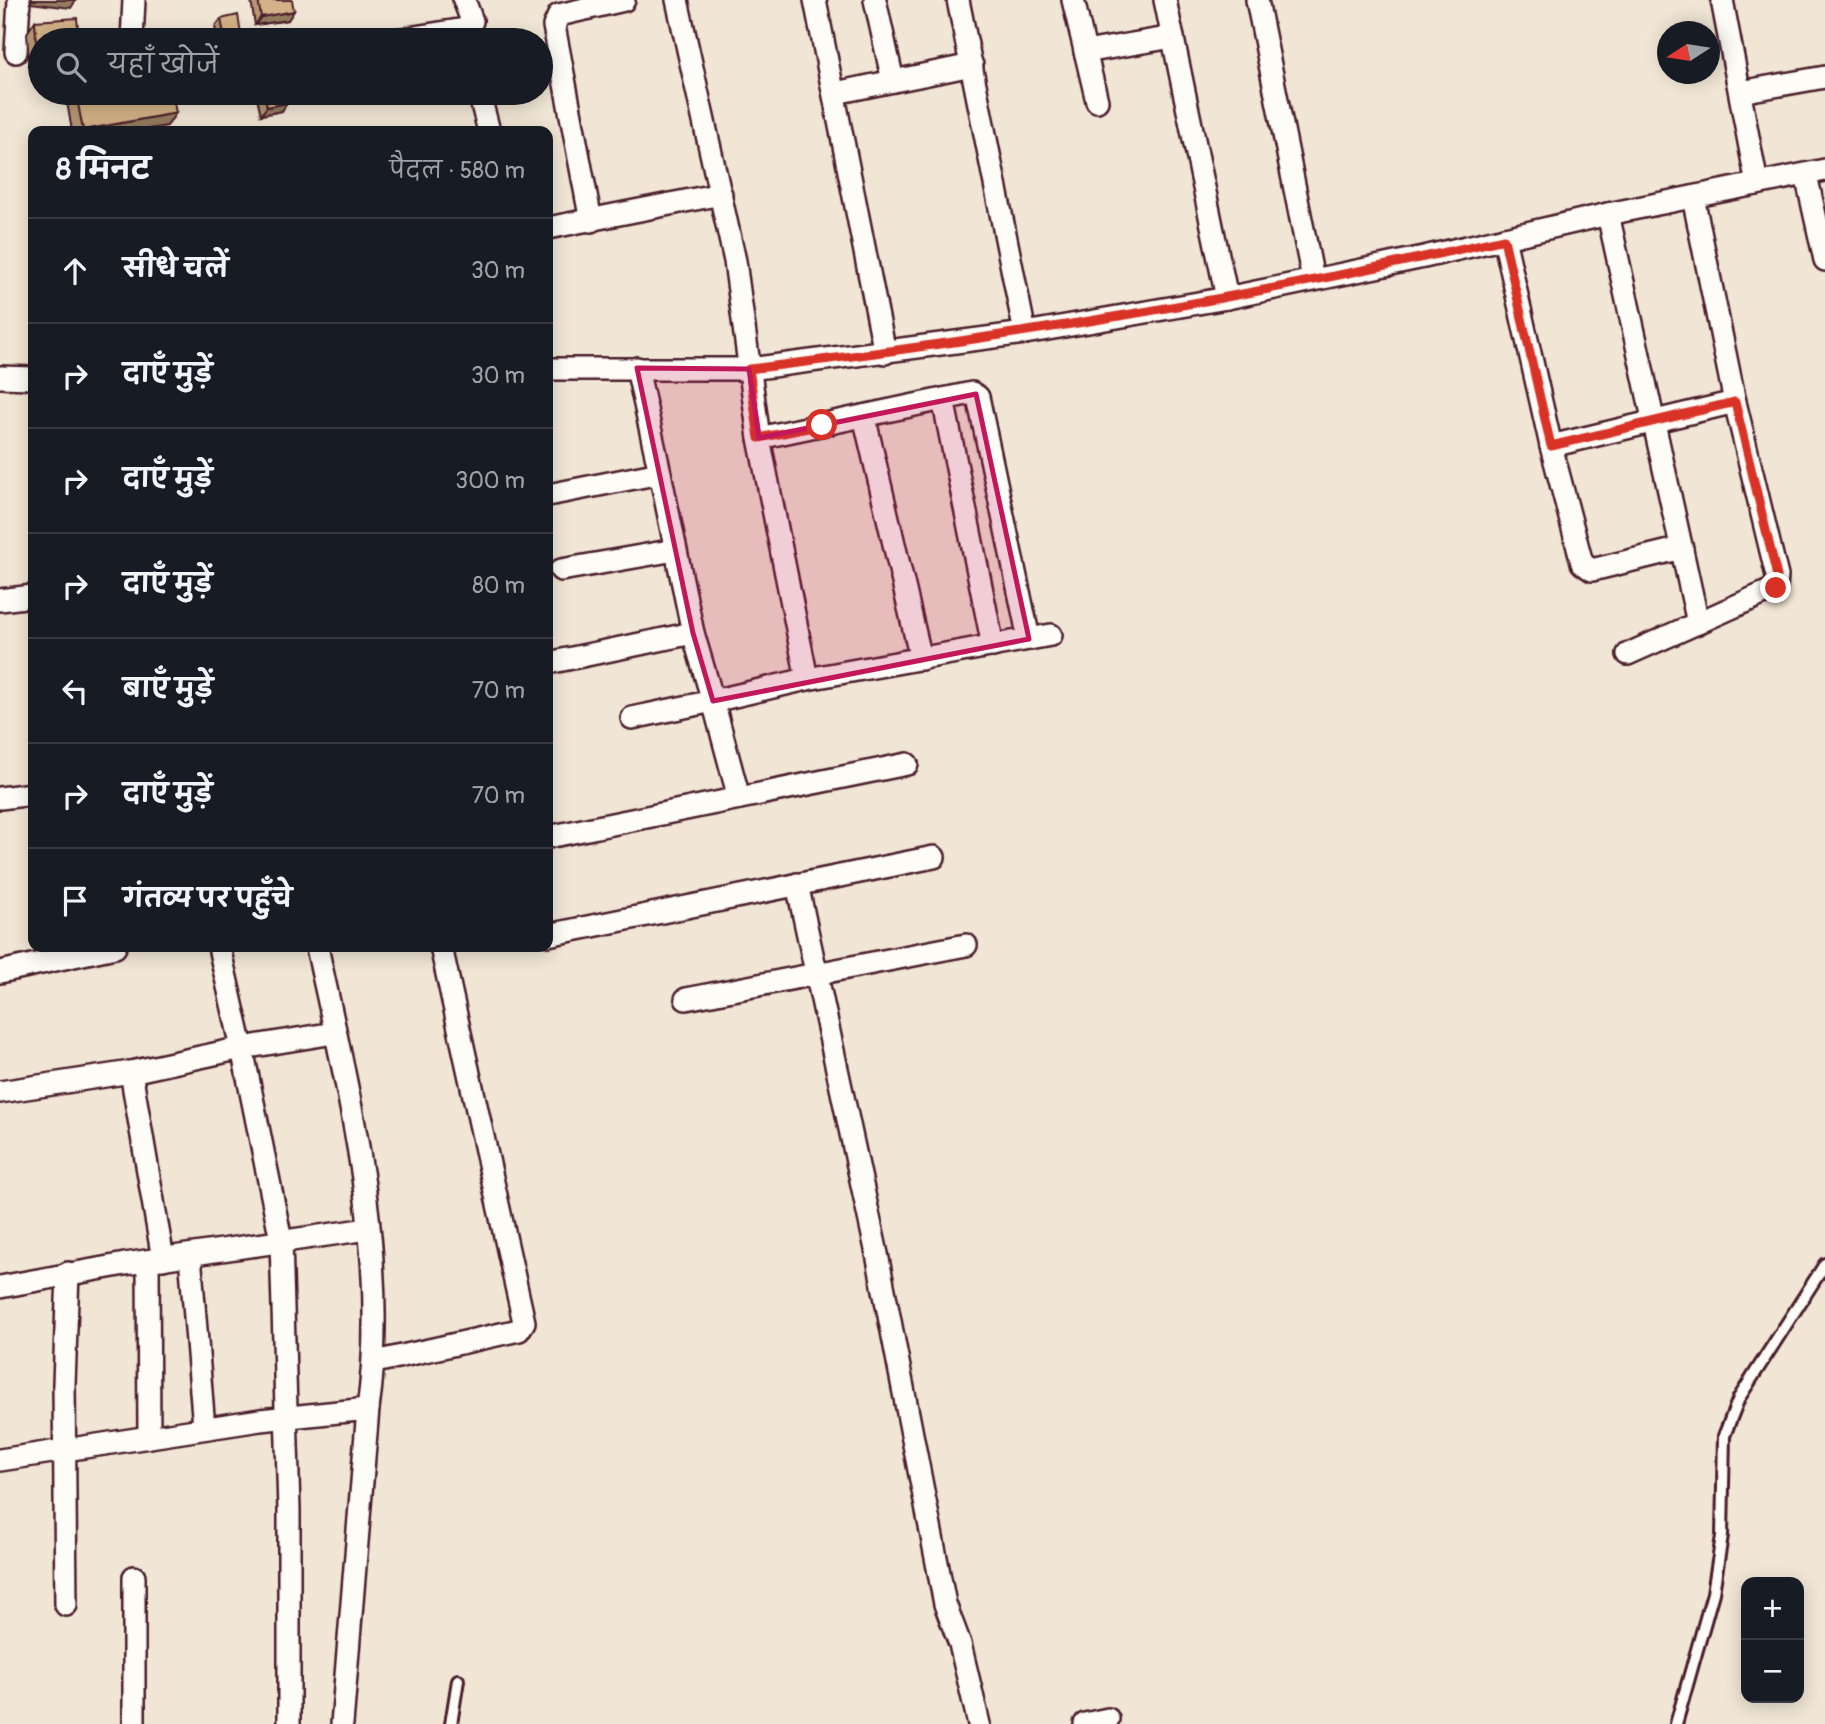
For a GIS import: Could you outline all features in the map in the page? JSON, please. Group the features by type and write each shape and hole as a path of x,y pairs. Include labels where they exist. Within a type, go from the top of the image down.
{"street":[{"path":"16,51 19,0"},
{"path":"133,28 134,0"},
{"path":"464,0 472,21 466,28"},
{"path":"591,222 554,26 559,15 624,0"},
{"path":"677,0 735,261 759,438 807,679"},
{"path":"815,0 885,353"},
{"path":"875,0 893,81"},
{"path":"958,0 1025,333"},
{"path":"1073,0 1097,101"},
{"path":"1165,0 1227,298"},
{"path":"1257,0 1314,279"},
{"path":"1722,0 1757,184"},
{"path":"1086,52 1173,37"},
{"path":"835,93 972,65"},
{"path":"1740,92 1825,77"},
{"path":"482,105 488,126"},
{"path":"553,369 749,369 1025,333 1227,298 1608,214 1815,172 1825,260"},
{"path":"553,227 591,222 721,194"},
{"path":"1628,654 1773,592 1778,585 1735,402 1693,197"},
{"path":"1608,214 1698,623"},
{"path":"1504,239 1579,557 1586,568 1592,570 1682,548"},
{"path":"637,368 693,633 740,799"},
{"path":"0,377 28,378"},
{"path":"759,438 972,393 978,397 1029,639"},
{"path":"943,399 993,646"},
{"path":"1551,446 1735,402"},
{"path":"864,416 921,659"},
{"path":"553,494 660,473"},
{"path":"561,570 675,550"},
{"path":"0,600 28,597"},
{"path":"553,662 693,633"},
{"path":"632,719 807,679 1051,635"},
{"path":"553,836 907,764"},
{"path":"0,798 28,795"},
{"path":"553,934 934,857"},
{"path":"797,884 930,1515 945,1604 960,1644 979,1724"},
{"path":"686,999 966,945"},
{"path":"0,972 92,952"},
{"path":"220,952 281,1240 289,1724"},
{"path":"318,952 354,1130 368,1229 375,1362 368,1409 342,1724"},
{"path":"375,1362 519,1330 524,1322 441,952"},
{"path":"0,1092 131,1072 242,1048 334,1033"},
{"path":"131,1072 156,1261 149,1437"},
{"path":"0,1287 68,1273 368,1229"},
{"path":"190,1255 204,1429"},
{"path":"66,1605 68,1273"},
{"path":"0,1460 204,1429 368,1409"},
{"path":"134,1577 134,1724"},
{"path":"1085,1724 1108,1718"}],"lane":[{"path":"1676,1724 1713,1593 1722,1536 1724,1436 1730,1417 1739,1398 1825,1264"},
{"path":"451,1724 458,1680"}],"highlighted area":[{"path":"637,368 749,369 759,438 976,394 1029,639 713,701 693,633"}],"building":[{"path":"258,0 292,0 294,11 261,17"},
{"path":"238,15 240,28 223,28 221,19"},
{"path":"77,18 78,28 35,28 35,21"},
{"path":"78,105 174,105 176,113 105,126 82,126"}],"route":[{"path":"822,425 759,438 749,369 1025,333 1227,298 1504,239 1551,446 1735,402 1777,576 1776,588"}]}
